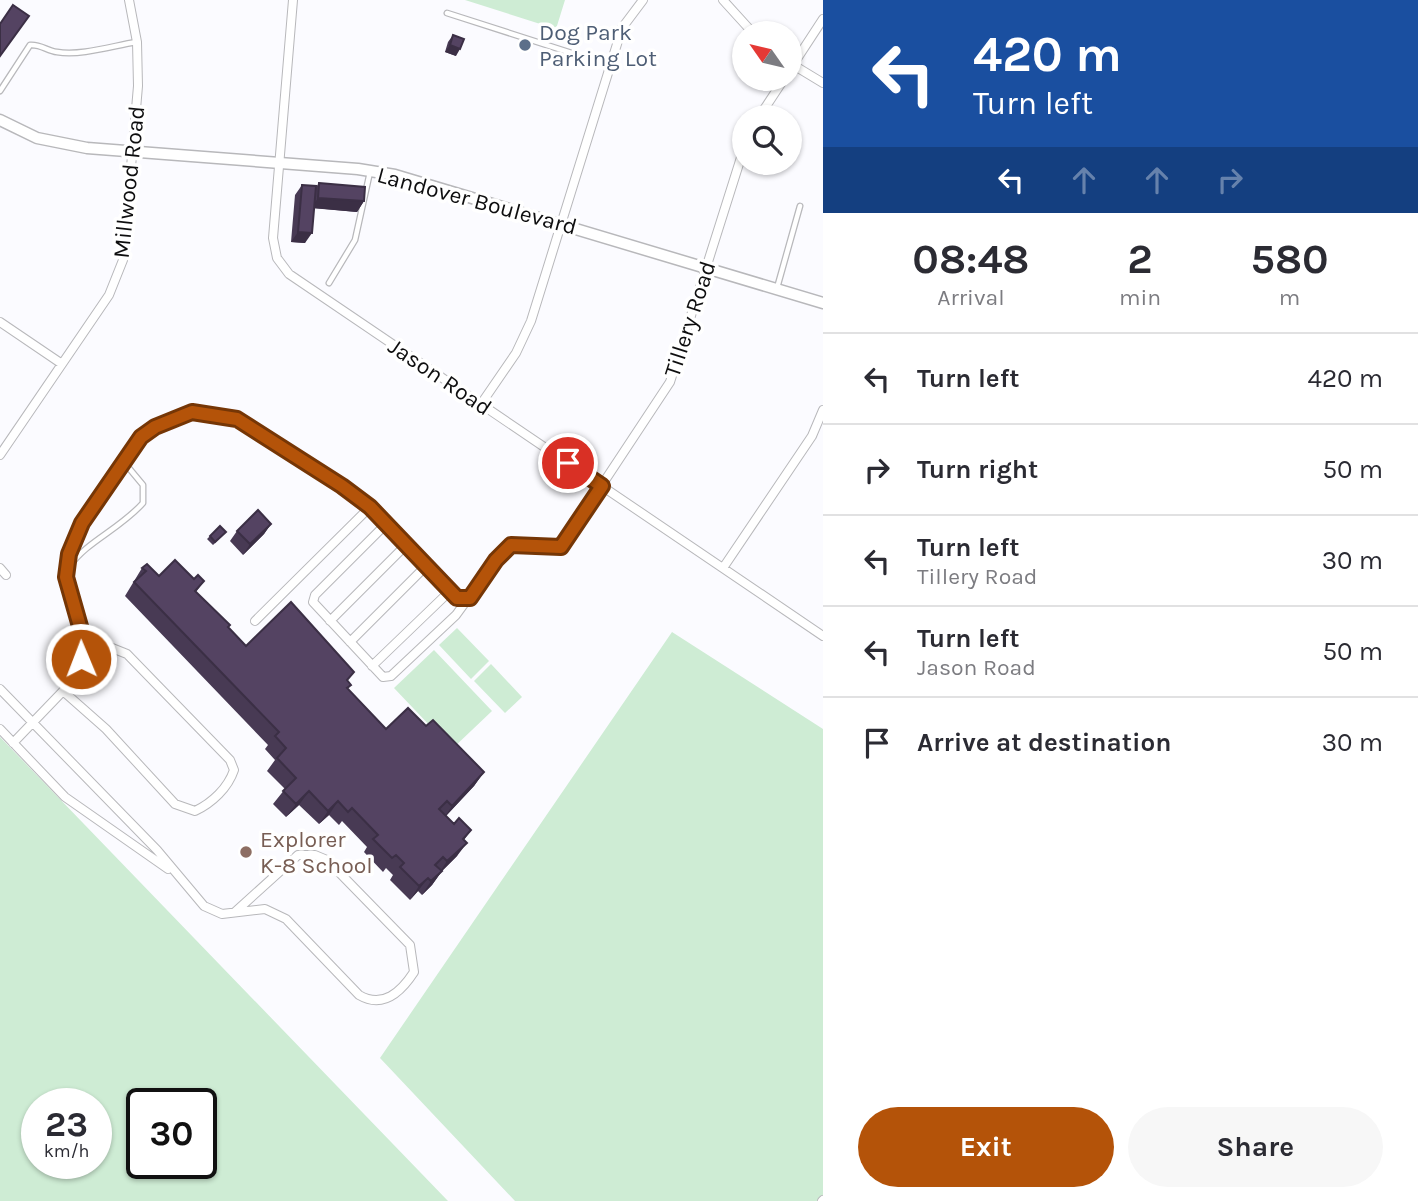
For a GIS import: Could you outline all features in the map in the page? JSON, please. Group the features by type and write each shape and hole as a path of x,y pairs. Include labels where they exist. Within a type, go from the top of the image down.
{"street":[{"name":"Millwood Road","path":"0,455 117,278 126,242 138,86 137,42 129,0"},
{"name":"Jason Road","path":"293,0 273,237 282,266 289,274 823,636"},
{"path":"481,404 525,337 621,27 643,0"},
{"path":"723,0 742,21"},
{"path":"802,50 823,19"},
{"path":"802,72 823,83"},
{"name":"Landover Boulevard","path":"0,120 37,138 60,143 370,171 427,182 823,303"},
{"name":"Tillery Road","path":"470,598 496,560 511,545 561,547 670,382 736,175"},
{"path":"0,322 62,364"},
{"path":"723,568 813,436 823,410"},
{"path":"13,743 64,691 73,678 85,644 66,577 69,554 82,523 141,437 155,427 192,412 237,419 342,486 370,507 457,598 470,598"},
{"path":"254,621 370,507"},
{"path":"386,524 316,595 313,603 383,677 391,676 470,598"},
{"path":"330,621 406,545"},
{"path":"350,642 426,566"},
{"path":"372,666 450,591"},
{"path":"64,691 106,729 175,804 195,811 206,806 230,782 234,770 230,760 127,654 119,649 85,644"},
{"path":"0,689 157,850 171,871 204,906 222,914 265,909 286,919 359,995 368,1000 386,1000 406,984 414,972 410,945 327,860 315,855 298,855 235,912"},
{"path":"0,729 75,805 171,871"}],"lane":[{"path":"447,13 610,66"},
{"path":"0,91 30,45 38,44 56,52 137,42"},
{"path":"329,283 355,240 370,171"},
{"path":"776,288 800,206"},
{"path":"67,570 84,549 118,528 143,503 143,485 128,467 127,454"}],"green space":[{"path":"465,0 565,0 556,29"},
{"path":"457,628 489,661 471,679 439,645"},
{"path":"672,632 823,729 823,1201 515,1201 380,1058"},
{"path":"434,650 492,711 452,749 394,688"},
{"path":"491,664 522,697 505,713 474,681"},
{"path":"0,737 448,1201 0,1201"}],"building":[{"path":"13,5 29,16 0,56 0,24"},
{"path":"453,35 464,39 460,49 450,45"},
{"path":"319,183 365,187 364,201 318,198"},
{"path":"302,185 316,186 312,233 298,232"},
{"path":"258,510 271,524 250,544 237,531"},
{"path":"220,526 226,532 215,542 210,536"},
{"path":"175,560 194,579 198,575 204,581 195,591 230,625 228,627 246,646 291,602 354,672 347,680 351,685 347,688 386,729 408,708 426,726 433,720 484,772 452,806 447,801 439,809 454,824 459,818 471,830 463,839 467,843 447,861 443,857 435,865 442,871 431,881 428,878 419,886 400,867 404,863 396,855 392,858 373,839 378,835 352,808 348,812 338,801 328,811 309,791 296,804 283,791 296,778 277,758 286,748 275,736 279,732 134,582 146,571 142,568 147,564 159,576"}],"place":[{"name":"Dog Park Parking Lot","path":"525,45"},
{"name":"Explorer K-8 School","path":"246,852"}],"route":[{"path":"81,659 85,644 66,577 69,554 94,502 127,454 141,437 175,418 192,412 237,419 284,448 366,504 457,598 463,599 470,598 496,560 511,545 561,547 602,486 568,463"}]}
